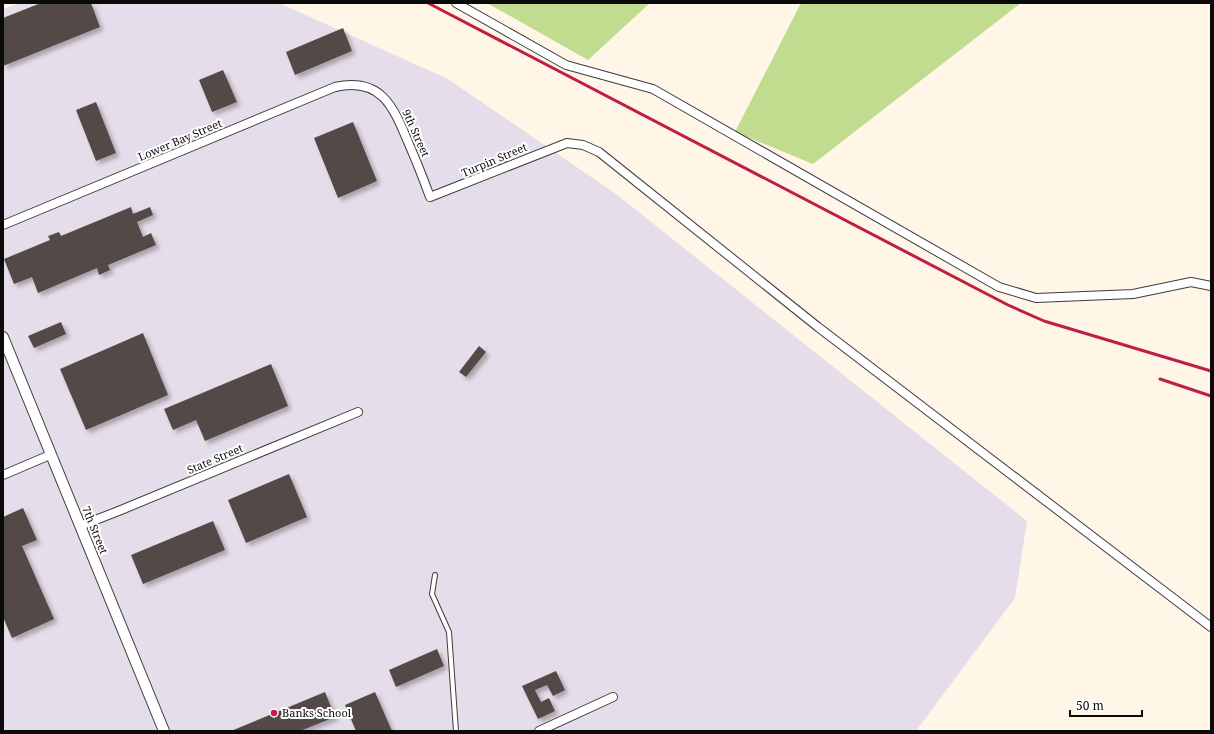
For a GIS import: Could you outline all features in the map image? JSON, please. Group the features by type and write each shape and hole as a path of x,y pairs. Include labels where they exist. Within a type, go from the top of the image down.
{"street":[{"path":"456,3 566,65 653,89 999,287 1036,298 1133,294 1191,282 1211,286"},
{"name":"Lower Bay Street","path":"3,225 335,87 358,84 368,88"},
{"name":"9th Street","path":"368,88 381,94 393,109 430,197"},
{"name":"Turpin Street","path":"430,197 567,143 583,145 599,152 818,327 1211,627"},
{"name":"7th Street","path":"3,337 164,731"},
{"name":"State Street","path":"80,526 358,412"},
{"path":"3,475 50,455"},
{"path":"539,731 613,697"}],"lane":[{"path":"435,575 432,594 449,632 456,731"}],"shaded area":[{"path":"21,3 279,3 448,79 616,194 1027,521 1015,598 916,731 3,731 3,9"}],"green space":[{"path":"487,3 650,3 588,60"},
{"path":"801,3 1021,3 813,164 735,132"}],"building":[{"path":"41,3 91,3 100,27 3,66 3,18"},
{"path":"343,28 352,51 295,75 286,52"},
{"path":"223,70 237,102 212,112 199,80"},
{"path":"96,102 116,153 96,161 76,110"},
{"path":"353,122 377,181 338,198 314,138"},
{"path":"131,207 133,214 150,207 153,215 137,222 143,237 151,233 156,245 108,265 110,270 99,275 97,268 38,293 32,277 14,284 4,259 50,240 48,236 59,232 61,236"},
{"path":"61,322 66,334 34,348 28,336"},
{"path":"143,333 168,395 86,430 60,369"},
{"path":"479,346 486,352 466,377 459,372"},
{"path":"271,364 288,406 205,441 196,420 173,430 164,409"},
{"path":"289,474 307,517 246,543 228,500"},
{"path":"23,508 37,540 22,546 54,619 12,638 3,617 3,517"},
{"path":"213,521 225,550 143,584 131,555"},
{"path":"437,649 444,666 396,687 389,670"},
{"path":"556,671 565,690 553,696 547,685 535,690 541,702 549,698 555,711 538,719 522,686"},
{"path":"325,692 335,717 300,731 231,731"},
{"path":"375,692 392,731 356,731 345,705"}],"railway":[{"path":"428,3 1008,305 1044,321 1211,371"},
{"path":"1160,379 1211,396"}],"place":[{"name":"Banks School","path":"274,713"}]}
